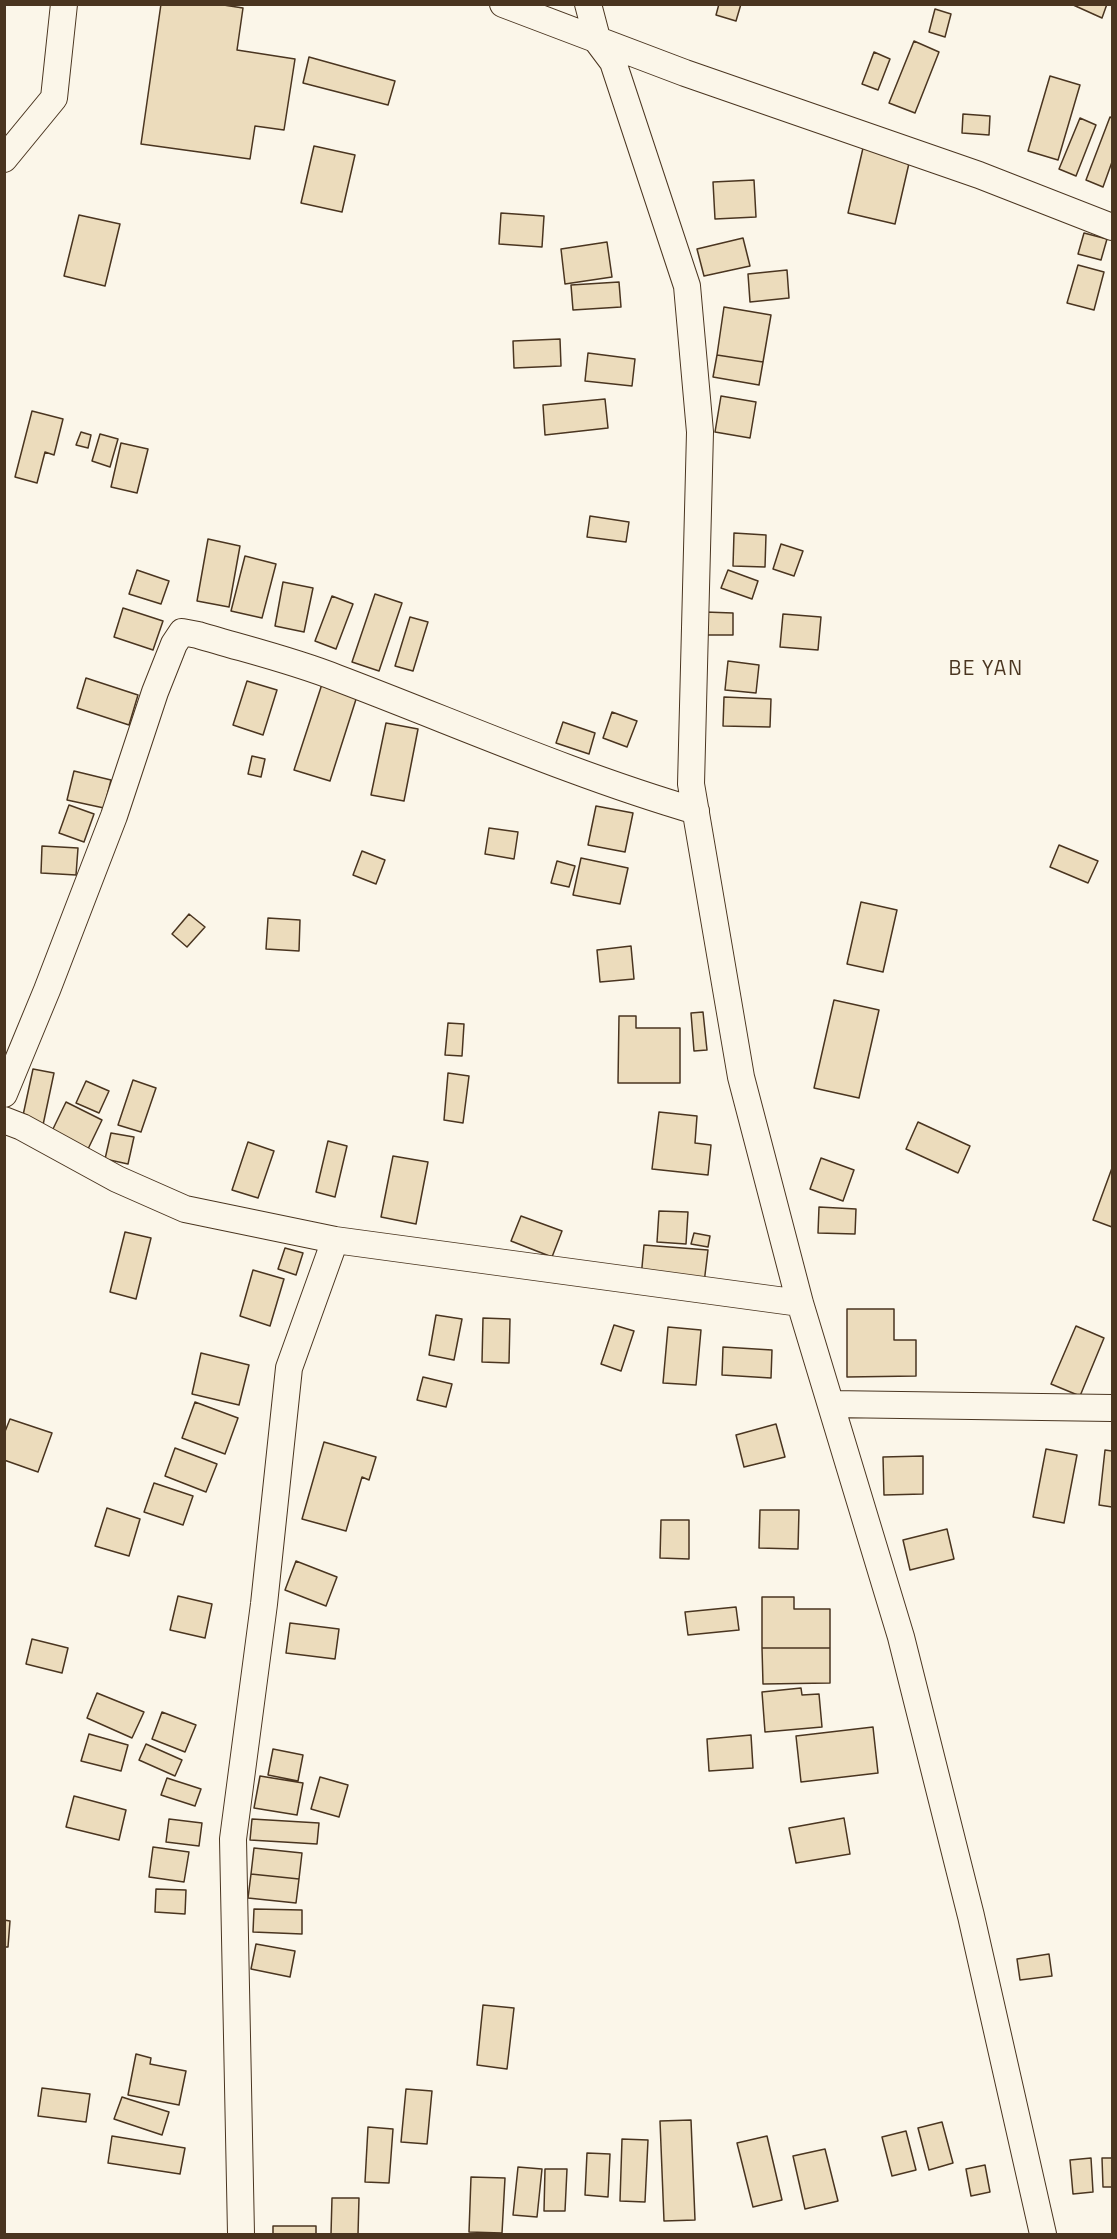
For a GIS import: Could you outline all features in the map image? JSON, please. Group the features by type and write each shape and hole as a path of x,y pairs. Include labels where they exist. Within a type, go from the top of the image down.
{"street":[{"path":"4,159 54,98 64,4"},
{"path":"502,4 598,42 979,175 1113,227"},
{"path":"588,4 598,42 613,62 687,286 700,432 691,784 741,1077 800,1303 904,1648 971,1917 1043,2235"},
{"path":"4,1094 114,816 166,663 182,632 335,677 453,725 646,796 696,811"},
{"path":"4,1120 22,1127 117,1179 185,1209 335,1240 800,1303"},
{"path":"241,2235 233,1839 264,1604 289,1368 335,1240"},
{"path":"831,1404 1113,1408"}],"building":[{"path":"161,4 217,4 243,8 237,50 295,59 284,130 255,126 250,159 141,144"},
{"path":"719,4 741,4 736,21 716,15"},
{"path":"1071,4 1107,4 1102,18"},
{"path":"935,9 951,14 945,37 929,32"},
{"path":"914,41 939,52 915,113 889,103"},
{"path":"874,52 890,59 878,90 862,84"},
{"path":"309,57 395,81 388,105 303,83"},
{"path":"1050,76 1080,85 1058,160 1028,151"},
{"path":"963,114 990,116 989,135 962,133"},
{"path":"1110,117 1112,118 1112,162 1103,187 1086,180"},
{"path":"1080,118 1096,125 1076,176 1059,169"},
{"path":"314,146 355,155 342,212 301,203"},
{"path":"863,148 910,159 895,224 848,213"},
{"path":"754,180 756,217 715,219 713,182"},
{"path":"501,213 544,216 542,247 499,244"},
{"path":"79,215 120,224 105,286 64,276"},
{"path":"1084,233 1107,239 1101,260 1078,254"},
{"path":"743,238 750,266 704,276 697,249"},
{"path":"607,242 612,277 565,284 561,249"},
{"path":"1078,265 1104,272 1094,310 1067,303"},
{"path":"787,270 789,298 750,302 748,274"},
{"path":"619,282 621,307 573,310 571,285"},
{"path":"724,307 771,315 763,362 717,355"},
{"path":"560,339 561,366 514,368 513,341"},
{"path":"588,353 635,359 632,386 585,381"},
{"path":"717,355 763,362 759,385 713,377"},
{"path":"721,396 756,402 750,438 715,432"},
{"path":"605,399 608,428 545,435 543,405"},
{"path":"32,411 63,419 54,455 45,452 37,483 15,477"},
{"path":"81,432 91,435 88,448 76,445"},
{"path":"100,434 118,439 110,467 92,461"},
{"path":"121,443 148,449 137,493 111,487"},
{"path":"590,516 629,522 626,542 587,537"},
{"path":"734,533 766,535 765,567 733,566"},
{"path":"208,539 240,546 229,607 197,601"},
{"path":"781,544 803,551 794,576 773,569"},
{"path":"245,556 276,564 262,618 231,611"},
{"path":"137,570 169,581 161,604 129,594"},
{"path":"728,570 758,581 752,599 721,588"},
{"path":"283,582 313,588 304,632 275,626"},
{"path":"375,594 402,603 379,671 352,662"},
{"path":"332,596 353,604 336,649 315,641"},
{"path":"123,608 163,621 153,650 114,637"},
{"path":"705,612 733,613 733,635 705,635"},
{"path":"783,614 821,617 818,650 780,647"},
{"path":"410,617 428,622 413,671 395,666"},
{"path":"728,661 759,665 756,693 725,690"},
{"path":"86,678 138,695 129,725 77,708"},
{"path":"247,681 277,690 263,735 233,725"},
{"path":"323,681 358,693 330,781 294,770"},
{"path":"724,697 771,699 770,727 723,726"},
{"path":"612,712 637,721 627,747 603,738"},
{"path":"563,722 595,733 589,754 556,743"},
{"path":"386,723 418,729 404,801 371,795"},
{"path":"252,756 265,759 261,777 248,774"},
{"path":"74,771 111,780 104,808 67,800"},
{"path":"69,805 94,814 84,842 59,833"},
{"path":"596,806 633,813 625,852 588,845"},
{"path":"489,828 518,832 514,859 485,854"},
{"path":"1059,845 1098,861 1088,883 1050,867"},
{"path":"42,846 78,848 76,875 41,873"},
{"path":"362,851 385,860 376,884 353,875"},
{"path":"581,858 628,868 620,904 573,895"},
{"path":"557,861 575,866 569,887 551,883"},
{"path":"861,902 897,910 883,972 847,964"},
{"path":"189,914 205,927 187,947 172,934"},
{"path":"268,918 300,920 299,951 266,949"},
{"path":"631,946 634,979 600,982 597,950"},
{"path":"834,1000 879,1010 859,1098 814,1088"},
{"path":"703,1012 707,1050 694,1051 691,1013"},
{"path":"619,1016 636,1016 636,1028 680,1028 680,1083 618,1083"},
{"path":"448,1023 464,1024 462,1056 445,1055"},
{"path":"33,1069 54,1073 43,1125 22,1120"},
{"path":"448,1073 469,1076 463,1123 444,1120"},
{"path":"133,1080 156,1088 141,1132 118,1125"},
{"path":"86,1081 109,1091 99,1113 76,1103"},
{"path":"66,1102 102,1120 88,1149 52,1131"},
{"path":"659,1112 697,1116 695,1143 711,1145 708,1175 652,1169"},
{"path":"918,1122 970,1146 958,1173 906,1149"},
{"path":"111,1133 134,1137 128,1164 105,1159"},
{"path":"328,1141 347,1146 335,1197 316,1192"},
{"path":"248,1142 274,1151 258,1198 232,1190"},
{"path":"393,1156 428,1162 416,1224 381,1217"},
{"path":"821,1158 854,1170 843,1201 810,1189"},
{"path":"1112,1168 1112,1227 1093,1220"},
{"path":"819,1207 856,1209 855,1234 818,1233"},
{"path":"659,1211 688,1212 686,1244 657,1242"},
{"path":"521,1216 562,1231 552,1257 511,1241"},
{"path":"125,1232 151,1238 136,1299 110,1292"},
{"path":"694,1233 710,1236 708,1247 691,1244"},
{"path":"644,1245 708,1250 704,1283 641,1278"},
{"path":"285,1248 303,1253 296,1275 278,1269"},
{"path":"253,1270 284,1279 270,1326 240,1316"},
{"path":"847,1309 894,1309 894,1340 916,1340 916,1376 847,1377"},
{"path":"436,1315 462,1319 454,1360 429,1355"},
{"path":"483,1318 510,1319 509,1363 482,1362"},
{"path":"614,1325 634,1331 621,1371 601,1364"},
{"path":"1076,1326 1104,1338 1080,1396 1051,1384"},
{"path":"668,1327 701,1330 696,1385 663,1383"},
{"path":"723,1347 772,1350 771,1378 722,1375"},
{"path":"201,1353 249,1365 239,1405 192,1394"},
{"path":"423,1377 452,1384 446,1407 417,1400"},
{"path":"195,1402 238,1418 225,1454 182,1438"},
{"path":"10,1419 52,1433 38,1472 4,1460 4,1434"},
{"path":"776,1424 785,1457 744,1467 736,1435"},
{"path":"324,1442 376,1457 369,1480 362,1477 346,1531 302,1519"},
{"path":"175,1448 217,1464 206,1492 165,1476"},
{"path":"1046,1449 1077,1455 1064,1523 1033,1517"},
{"path":"1105,1450 1112,1451 1112,1507 1099,1505"},
{"path":"923,1456 923,1494 884,1495 883,1457"},
{"path":"154,1483 193,1496 183,1525 144,1512"},
{"path":"107,1508 140,1519 129,1556 95,1546"},
{"path":"760,1510 799,1510 798,1549 759,1548"},
{"path":"661,1520 689,1520 689,1559 660,1558"},
{"path":"947,1529 954,1559 910,1570 903,1540"},
{"path":"296,1561 337,1577 326,1606 285,1590"},
{"path":"178,1596 212,1604 205,1638 170,1630"},
{"path":"762,1597 794,1597 794,1609 830,1609 830,1648 762,1648"},
{"path":"736,1607 739,1630 688,1635 685,1612"},
{"path":"290,1623 339,1629 335,1659 286,1653"},
{"path":"32,1639 68,1648 62,1673 26,1664"},
{"path":"762,1648 830,1648 830,1683 763,1684"},
{"path":"801,1688 802,1695 819,1694 822,1727 765,1732 762,1692"},
{"path":"97,1693 144,1712 132,1738 87,1718"},
{"path":"162,1712 196,1725 185,1752 152,1739"},
{"path":"873,1727 878,1773 801,1782 796,1736"},
{"path":"89,1734 128,1745 121,1771 81,1761"},
{"path":"751,1735 753,1768 709,1771 707,1739"},
{"path":"146,1744 182,1760 175,1776 139,1760"},
{"path":"273,1749 303,1755 298,1781 268,1775"},
{"path":"260,1776 303,1783 297,1815 254,1808"},
{"path":"320,1777 348,1785 339,1817 311,1809"},
{"path":"167,1778 201,1789 195,1806 161,1795"},
{"path":"74,1796 126,1810 119,1840 66,1827"},
{"path":"844,1818 850,1854 796,1863 789,1828"},
{"path":"169,1819 202,1823 199,1846 166,1842"},
{"path":"252,1819 319,1823 317,1844 250,1840"},
{"path":"153,1847 189,1852 184,1882 149,1877"},
{"path":"254,1848 302,1853 299,1879 251,1874"},
{"path":"251,1874 299,1879 296,1903 248,1898"},
{"path":"156,1889 186,1890 185,1914 155,1912"},
{"path":"254,1909 302,1910 302,1934 253,1932"},
{"path":"4,1920 10,1921 8,1947 4,1947"},
{"path":"256,1944 295,1951 290,1977 251,1969"},
{"path":"1049,1954 1052,1976 1020,1980 1017,1959"},
{"path":"483,2005 514,2008 507,2069 477,2065"},
{"path":"136,2054 151,2058 150,2064 186,2071 179,2105 128,2095"},
{"path":"42,2088 90,2094 86,2122 38,2116"},
{"path":"406,2089 432,2091 427,2144 401,2142"},
{"path":"122,2097 169,2112 162,2135 114,2119"},
{"path":"691,2120 695,2220 664,2221 660,2121"},
{"path":"942,2122 953,2163 929,2170 918,2128"},
{"path":"368,2127 393,2129 389,2183 365,2182"},
{"path":"906,2131 916,2170 892,2176 882,2137"},
{"path":"112,2136 185,2148 180,2174 108,2163"},
{"path":"767,2136 782,2200 753,2207 737,2143"},
{"path":"622,2139 648,2140 645,2202 620,2201"},
{"path":"825,2149 838,2201 805,2209 793,2156"},
{"path":"587,2153 610,2154 608,2197 585,2195"},
{"path":"1091,2158 1093,2192 1073,2194 1070,2160"},
{"path":"1102,2158 1112,2158 1112,2187 1103,2187"},
{"path":"985,2165 990,2192 971,2196 966,2169"},
{"path":"518,2167 542,2169 537,2217 513,2215"},
{"path":"545,2169 567,2169 565,2211 544,2211"},
{"path":"471,2177 505,2178 502,2233 469,2232"},
{"path":"332,2198 359,2198 358,2234 331,2234"},
{"path":"273,2226 316,2226 316,2234 273,2234"}],"district":[{"name":"BE YAN","path":"986,670"}]}
